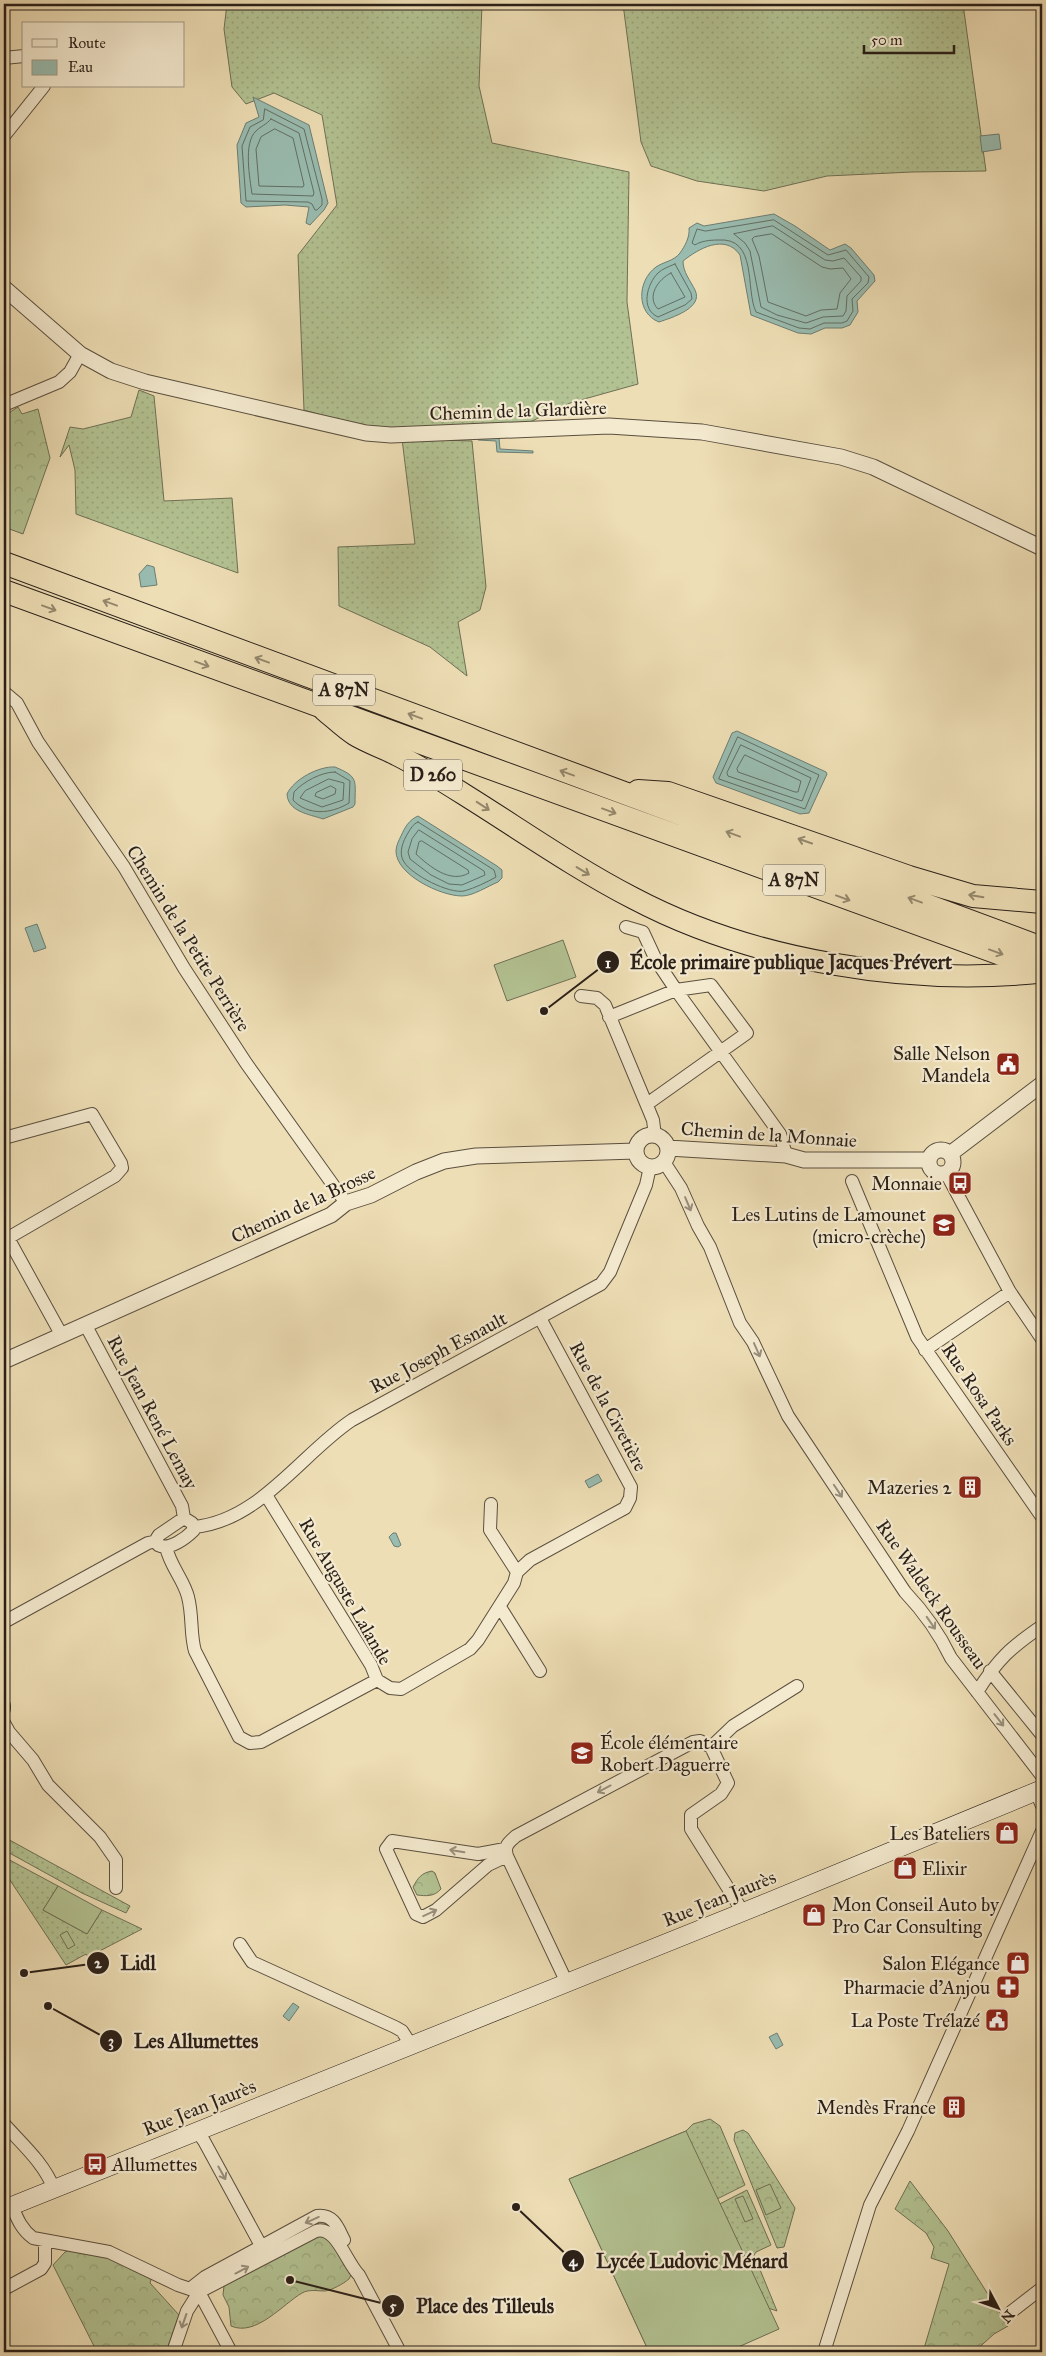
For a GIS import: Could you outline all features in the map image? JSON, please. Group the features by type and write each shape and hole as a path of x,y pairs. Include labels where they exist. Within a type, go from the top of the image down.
{"highway":[{"path":"4,550 48,568 75,590"},
{"name":"A 87N","path":"4,563 1042,948"},
{"name":"A 87N","path":"4,591 1042,971"},
{"name":"D 260","path":"322,708 354,734 424,769 583,870 635,899 689,923 732,939 824,961 910,973 979,977 1042,971"},
{"path":"613,790 668,793 909,878 973,896 1042,902"}],"main road":[{"name":"Rue Jean Jaurès","path":"8,2207 1041,1791"}],"street":[{"path":"4,58 22,56"},
{"path":"4,136 42,88"},
{"name":"Chemin de la Glardière","path":"4,288 80,354 111,371 145,382 366,433 391,435 609,426 654,427 702,432 841,457 873,467 1042,548"},
{"path":"4,405 60,382 70,372 80,354"},
{"name":"Chemin de la Petite Perrière","path":"4,692 17,704 38,742 124,867 184,968 246,1064 346,1203"},
{"path":"626,927 643,932 656,960 676,990 780,1134 786,1155"},
{"path":"610,1017 676,990 711,985 747,1033 647,1104"},
{"path":"581,996 597,998 605,1005 654,1120 655,1136"},
{"path":"950,1154 1042,1084"},
{"path":"4,1138 92,1114 121,1162 122,1168 115,1176 6,1235 61,1334"},
{"path":"649,1136 655,1136 663,1140 661,1159 642,1164 636,1151 640,1141 649,1136"},
{"path":"940,1150 950,1154 953,1165 946,1173 938,1174 932,1171 929,1160 932,1153 940,1150"},
{"name":"Chemin de la Brosse","path":"4,1360 331,1215 346,1203 371,1195 416,1172 444,1161 476,1156 636,1151"},
{"name":"Chemin de la Monnaie","path":"661,1159 786,1155 804,1160 929,1160"},
{"name":"Rue Joseph Esnault","path":"189,1522 205,1526 239,1512 266,1496 338,1429 352,1420 601,1284 610,1272 646,1185 661,1159"},
{"name":"Rue Waldeck Rousseau","path":"661,1159 681,1188 698,1226 710,1246 740,1323 753,1342 788,1416 861,1526 866,1537 905,1592 920,1608 942,1640 951,1658 977,1692 1041,1791"},
{"path":"946,1173 1010,1292 1042,1339"},
{"path":"852,1181 925,1350"},
{"name":"Rue Rosa Parks","path":"1010,1292 925,1350 1042,1518"},
{"name":"Rue de la Civetière","path":"377,1680 390,1688 401,1689 470,1649 500,1607 514,1583 517,1572 530,1560 625,1508 630,1498 632,1487 540,1318"},
{"name":"Rue Jean René Lemay","path":"85,1324 189,1522"},
{"name":"Rue Auguste Lalande","path":"162,1544 188,1596 192,1619 191,1637 195,1652 239,1737 250,1744 261,1742 377,1680 371,1664 266,1496"},
{"path":"491,1504 490,1530 517,1572"},
{"path":"4,1622 148,1543 162,1544 190,1534 189,1522"},
{"path":"500,1607 540,1671"},
{"path":"977,1692 990,1671 1011,1648 1042,1626"},
{"path":"990,1671 1042,1735"},
{"path":"711,1747 733,1726 797,1686"},
{"path":"4,1705 4,1710"},
{"path":"4,1723 9,1732 33,1760 48,1785 100,1837 116,1860 116,1888"},
{"path":"567,1983 506,1852 508,1843 516,1836 693,1742 700,1741 711,1747 728,1784 721,1794 691,1815 691,1829 743,1912"},
{"path":"824,2352 870,2205 908,2131 1042,1831"},
{"path":"392,1841 478,1854 506,1852 436,1910 422,1916 416,1914 386,1849 392,1841"},
{"path":"240,1944 252,1962 395,2027 406,2036 411,2045"},
{"path":"4,2124 39,2163 48,2175 54,2189"},
{"path":"197,2131 265,2251"},
{"path":"8,2207 25,2232 32,2238 109,2252 178,2285 195,2290 232,2352"},
{"path":"173,2352 195,2290 205,2277 265,2251 314,2218 326,2216 336,2226 356,2263 358,2275 400,2352"},
{"path":"4,2289 41,2269 45,2263 45,2241"},
{"path":"1011,2312 1042,2288"}],"green space":[{"path":"227,4 482,4 479,86 492,143 629,172 627,302 638,384 570,403 513,430 391,435 304,410 298,255 337,205 322,115 274,93 246,104 232,87 224,29"},
{"path":"623,4 963,4 986,171 827,176 764,191 697,181 651,166 641,142"},
{"path":"139,390 154,396 164,501 232,498 238,573 76,514 75,470 69,445 60,457 70,427 83,429 131,417"},
{"path":"18,407 22,414 38,409 50,458 23,534 4,527 4,416"},
{"path":"402,439 472,441 486,587 480,610 458,622 467,676 430,647 339,606 338,547 415,544"},
{"path":"563,940 576,977 507,1001 494,965"},
{"path":"4,1837 130,1906 126,1913 82,1893 4,1850"},
{"path":"4,1857 58,1886 43,1910 87,1934 102,1910 142,1929 88,1957 86,1954 66,1965 4,1871"},
{"path":"432,1871 435,1873 441,1889 433,1895 417,1895 413,1887 420,1876"},
{"path":"58,1886 102,1910 87,1934 43,1910"},
{"path":"67,1931 75,1945 68,1949 60,1935"},
{"path":"710,2119 720,2126 745,2185 689,2213 649,2352 569,2179 686,2131 693,2124"},
{"path":"743,2130 748,2133 795,2208 784,2247 777,2248 734,2140 735,2133"},
{"path":"686,2131 779,2329 727,2352 649,2352 569,2179"},
{"path":"910,2181 948,2231 1008,2326 994,2334 974,2352 923,2352 949,2264 931,2258 934,2247 926,2233 895,2209"},
{"path":"770,2184 781,2208 766,2215 756,2190"},
{"path":"747,2190 771,2245 756,2252 754,2255 777,2311 762,2306 692,2218"},
{"path":"743,2196 753,2219 745,2222 735,2199"},
{"path":"317,2234 329,2236 351,2275 349,2279 325,2291 302,2293 269,2318 250,2327 240,2328 231,2326 229,2307 223,2295 224,2286"},
{"path":"74,2248 107,2254 152,2276 150,2283 179,2315 166,2352 97,2352 53,2265 65,2252"}],"water":[{"path":"253,97 309,125 328,203 310,225 306,223 309,207 285,205 246,207 241,203 237,145 246,123 259,117"},
{"path":"999,134 1001,149 982,152 980,136"},
{"path":"774,214 830,250 845,244 851,248 874,275 875,281 857,301 858,312 850,325 842,328 825,328 811,334 798,333 751,315 740,255 734,248 719,244 704,248 683,261 685,272 697,296 691,307 678,315 659,322 651,318 646,312 642,296 645,280 656,267 675,258 680,253 687,241 689,228 697,223 704,226"},
{"path":"478,438 499,438 500,449 533,451 533,453 497,452 496,441 478,440"},
{"path":"147,565 154,567 157,585 141,587 139,574"},
{"path":"737,731 826,772 827,774 809,813 800,814 716,783 713,777 732,733"},
{"path":"335,767 348,774 354,780 355,804 353,807 323,819 306,814 291,805 287,794 295,783 315,771"},
{"path":"418,816 497,866 502,870 502,878 498,882 462,896 432,888 411,876 398,860 396,849 406,827"},
{"path":"37,924 46,948 34,952 25,928"},
{"path":"598,1474 602,1481 589,1488 585,1481"},
{"path":"396,1533 401,1545 398,1547 394,1546 389,1537"},
{"path":"293,2003 299,2007 289,2021 283,2016"},
{"path":"777,2033 783,2045 776,2049 769,2037"}],"place":[{"name":"École primaire publique Jacques Prévert","path":"544,1011"},
{"name":"Salle Nelson Mandela","path":"1008,1064"},
{"name":"Monnaie","path":"960,1183"},
{"name":"Les Lutins de Lamounet (micro-crèche)","path":"944,1225"},
{"name":"Mazeries 2","path":"970,1487"},
{"name":"École élémentaire Robert Daguerre","path":"582,1753"},
{"name":"Les Bateliers","path":"1007,1833"},
{"name":"Elixir","path":"905,1868"},
{"name":"Mon Conseil Auto by Pro Car Consulting","path":"814,1915"},
{"name":"Salon Elégance","path":"1018,1963"},
{"name":"Lidl","path":"24,1973"},
{"name":"Pharmacie d'Anjou","path":"1008,1987"},
{"name":"Les Allumettes","path":"48,2006"},
{"name":"La Poste Trélazé","path":"997,2020"},
{"name":"Mendès France","path":"954,2107"},
{"name":"Allumettes","path":"95,2164"},
{"name":"Lycée Ludovic Ménard","path":"516,2207"},
{"name":"Place des Tilleuls","path":"290,2280"}]}
